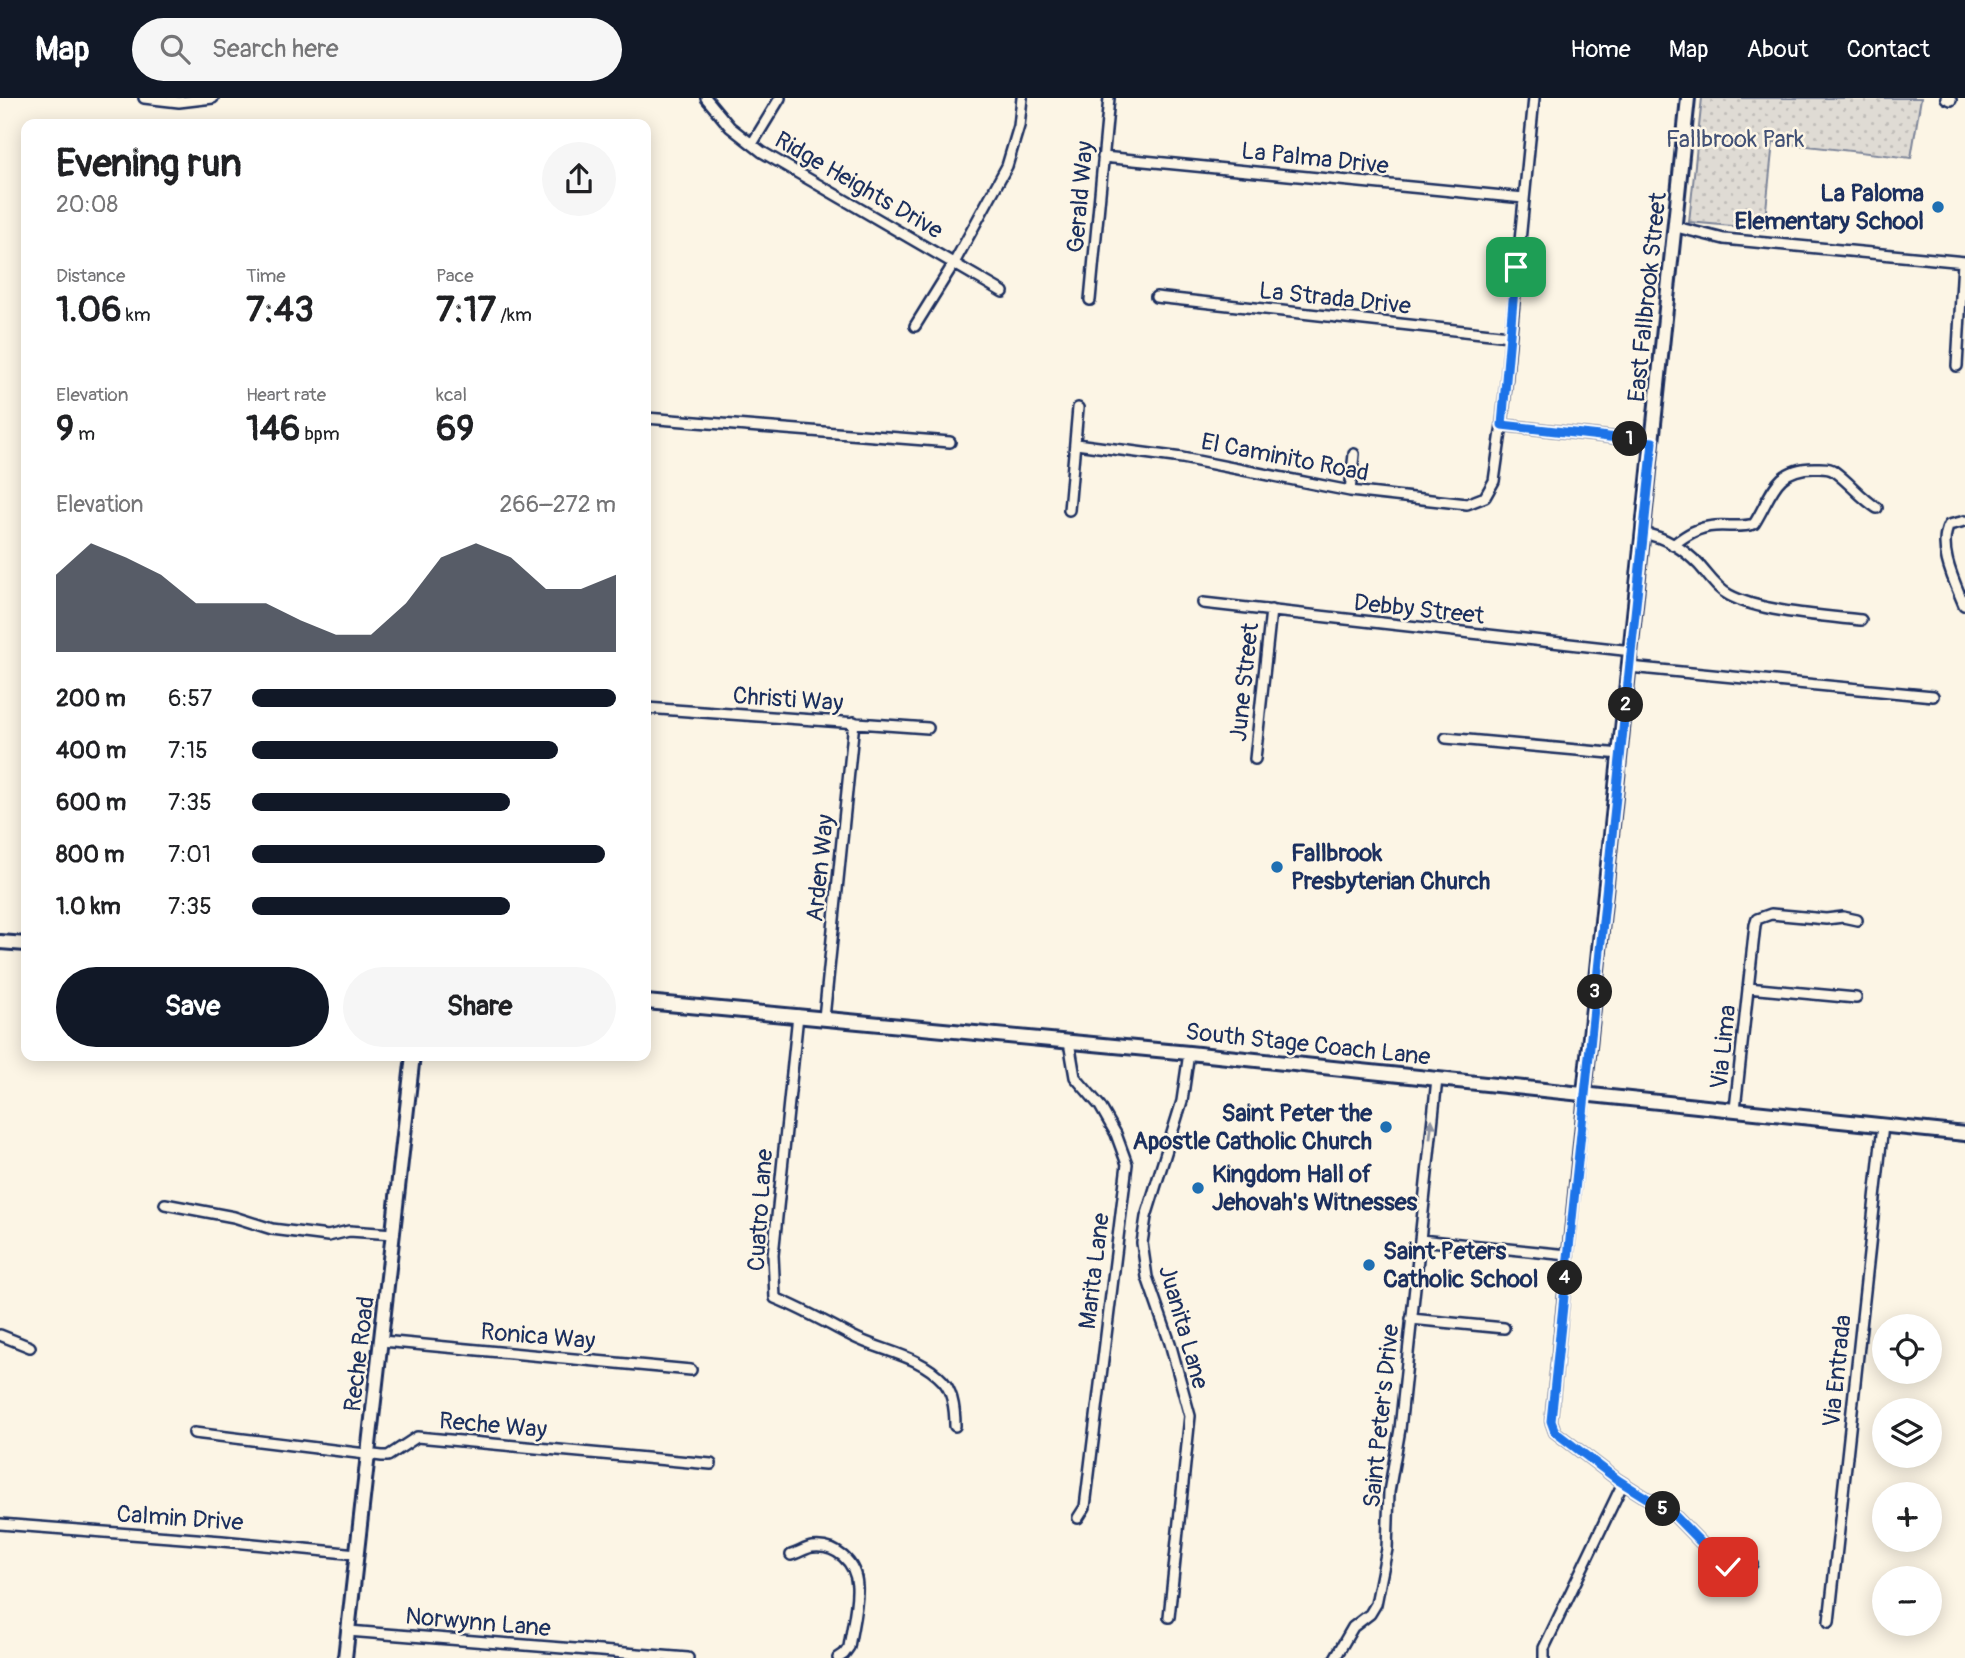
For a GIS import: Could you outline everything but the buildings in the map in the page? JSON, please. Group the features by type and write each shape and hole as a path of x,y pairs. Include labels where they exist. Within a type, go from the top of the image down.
{"main road":[{"name":"East Fallbrook Street","path":"1584,1094 1688,98"},
{"path":"0,942 21,944"},
{"name":"South Stage Coach Lane","path":"651,1002 1189,1053 1965,1134"},
{"name":"Reche Road","path":"345,1658 412,1061"}],"street":[{"path":"144,98 179,102 213,98"},
{"name":"Ridge Heights Drive","path":"706,98 730,127 752,144 1003,292"},
{"path":"752,144 780,98"},
{"path":"915,326 954,263 1007,166 1019,126 1021,98"},
{"name":"Gerald Way","path":"1090,300 1109,98"},
{"path":"1534,98 1502,425 1653,442"},
{"name":"La Palma Drive","path":"1103,157 1524,198"},
{"path":"1676,227 1724,239 1964,262 1957,366"},
{"name":"La Strada Drive","path":"1156,297 1509,336"},
{"path":"1069,510 1078,408"},
{"path":"651,418 950,442"},
{"name":"El Caminito Road","path":"1076,444 1182,458 1350,491 1467,504 1485,497 1494,481 1502,425"},
{"path":"1350,491 1354,454"},
{"path":"1673,545 1690,532 1713,526 1742,528 1754,524 1778,481 1788,472 1811,467 1834,471 1863,499 1877,508"},
{"path":"1964,605 1953,578 1946,530 1949,525 1965,521"},
{"path":"1644,534 1653,535 1673,545 1699,565 1707,577 1726,593 1742,601 1811,615 1861,620"},
{"name":"Debby Street","path":"1203,603 1632,651"},
{"name":"June Street","path":"1255,759 1271,610"},
{"path":"1629,667 1933,695"},
{"name":"Christi Way","path":"651,708 928,728"},
{"name":"Arden Way","path":"824,1018 854,722"},
{"path":"1446,738 1621,754"},
{"name":"Via Lima","path":"1735,1110 1755,925 1762,916 1771,914 1857,920"},
{"name":"Via Lima","path":"1748,988 1856,998"},
{"name":"Cuatro Lane","path":"798,1015 773,1255 775,1298 853,1336 928,1367 945,1383 955,1409 955,1426"},
{"name":"Marita Lane","path":"1069,1042 1075,1077 1100,1106 1116,1134 1127,1164 1085,1507 1078,1518"},
{"name":"Juanita Lane","path":"1168,1617 1189,1416 1170,1343 1147,1277 1142,1243 1146,1217 1182,1101 1189,1053"},
{"name":"Saint Peter's Drive","path":"1335,1658 1353,1627 1370,1614 1376,1604 1387,1549 1390,1492 1400,1429 1437,1079"},
{"name":"East Fallbrook Street","path":"1584,1094 1551,1421 1555,1432 1623,1483"},
{"name":"Via Entrada","path":"1829,1622 1883,1125"},
{"path":"166,1204 234,1217 285,1231 328,1236 349,1231 394,1234"},
{"path":"1420,1240 1568,1255"},
{"path":"1411,1319 1504,1328"},
{"path":"0,1335 30,1347"},
{"name":"Ronica Way","path":"382,1341 691,1370"},
{"name":"Reche Way","path":"194,1433 388,1457 417,1437 711,1464"},
{"path":"1544,1658 1544,1648 1623,1483 1675,1516 1721,1563 1737,1568 1752,1564"},
{"name":"Calmin Drive","path":"0,1524 357,1554"},
{"path":"792,1555 812,1547 836,1549 849,1561 856,1576 857,1589 849,1647 838,1658"},
{"name":"Norwynn Lane","path":"348,1631 688,1658"}],"green space":[{"name":"Fallbrook Park","path":"1702,98 1921,98 1911,158 1773,142 1764,229 1689,222"}],"place":[{"name":"La Paloma Elementary School","path":"1938,207"},
{"name":"Fallbrook Presbyterian Church","path":"1277,867"},
{"name":"Saint Peter the Apostle Catholic Church","path":"1386,1127"},
{"name":"Kingdom Hall of Jehovah's Witnesses","path":"1198,1188"},
{"name":"Saint Peters Catholic School","path":"1369,1265"}],"route":[{"path":"1516,267 1502,425 1653,442 1551,1421 1555,1432 1618,1480 1675,1516 1728,1567"}]}
